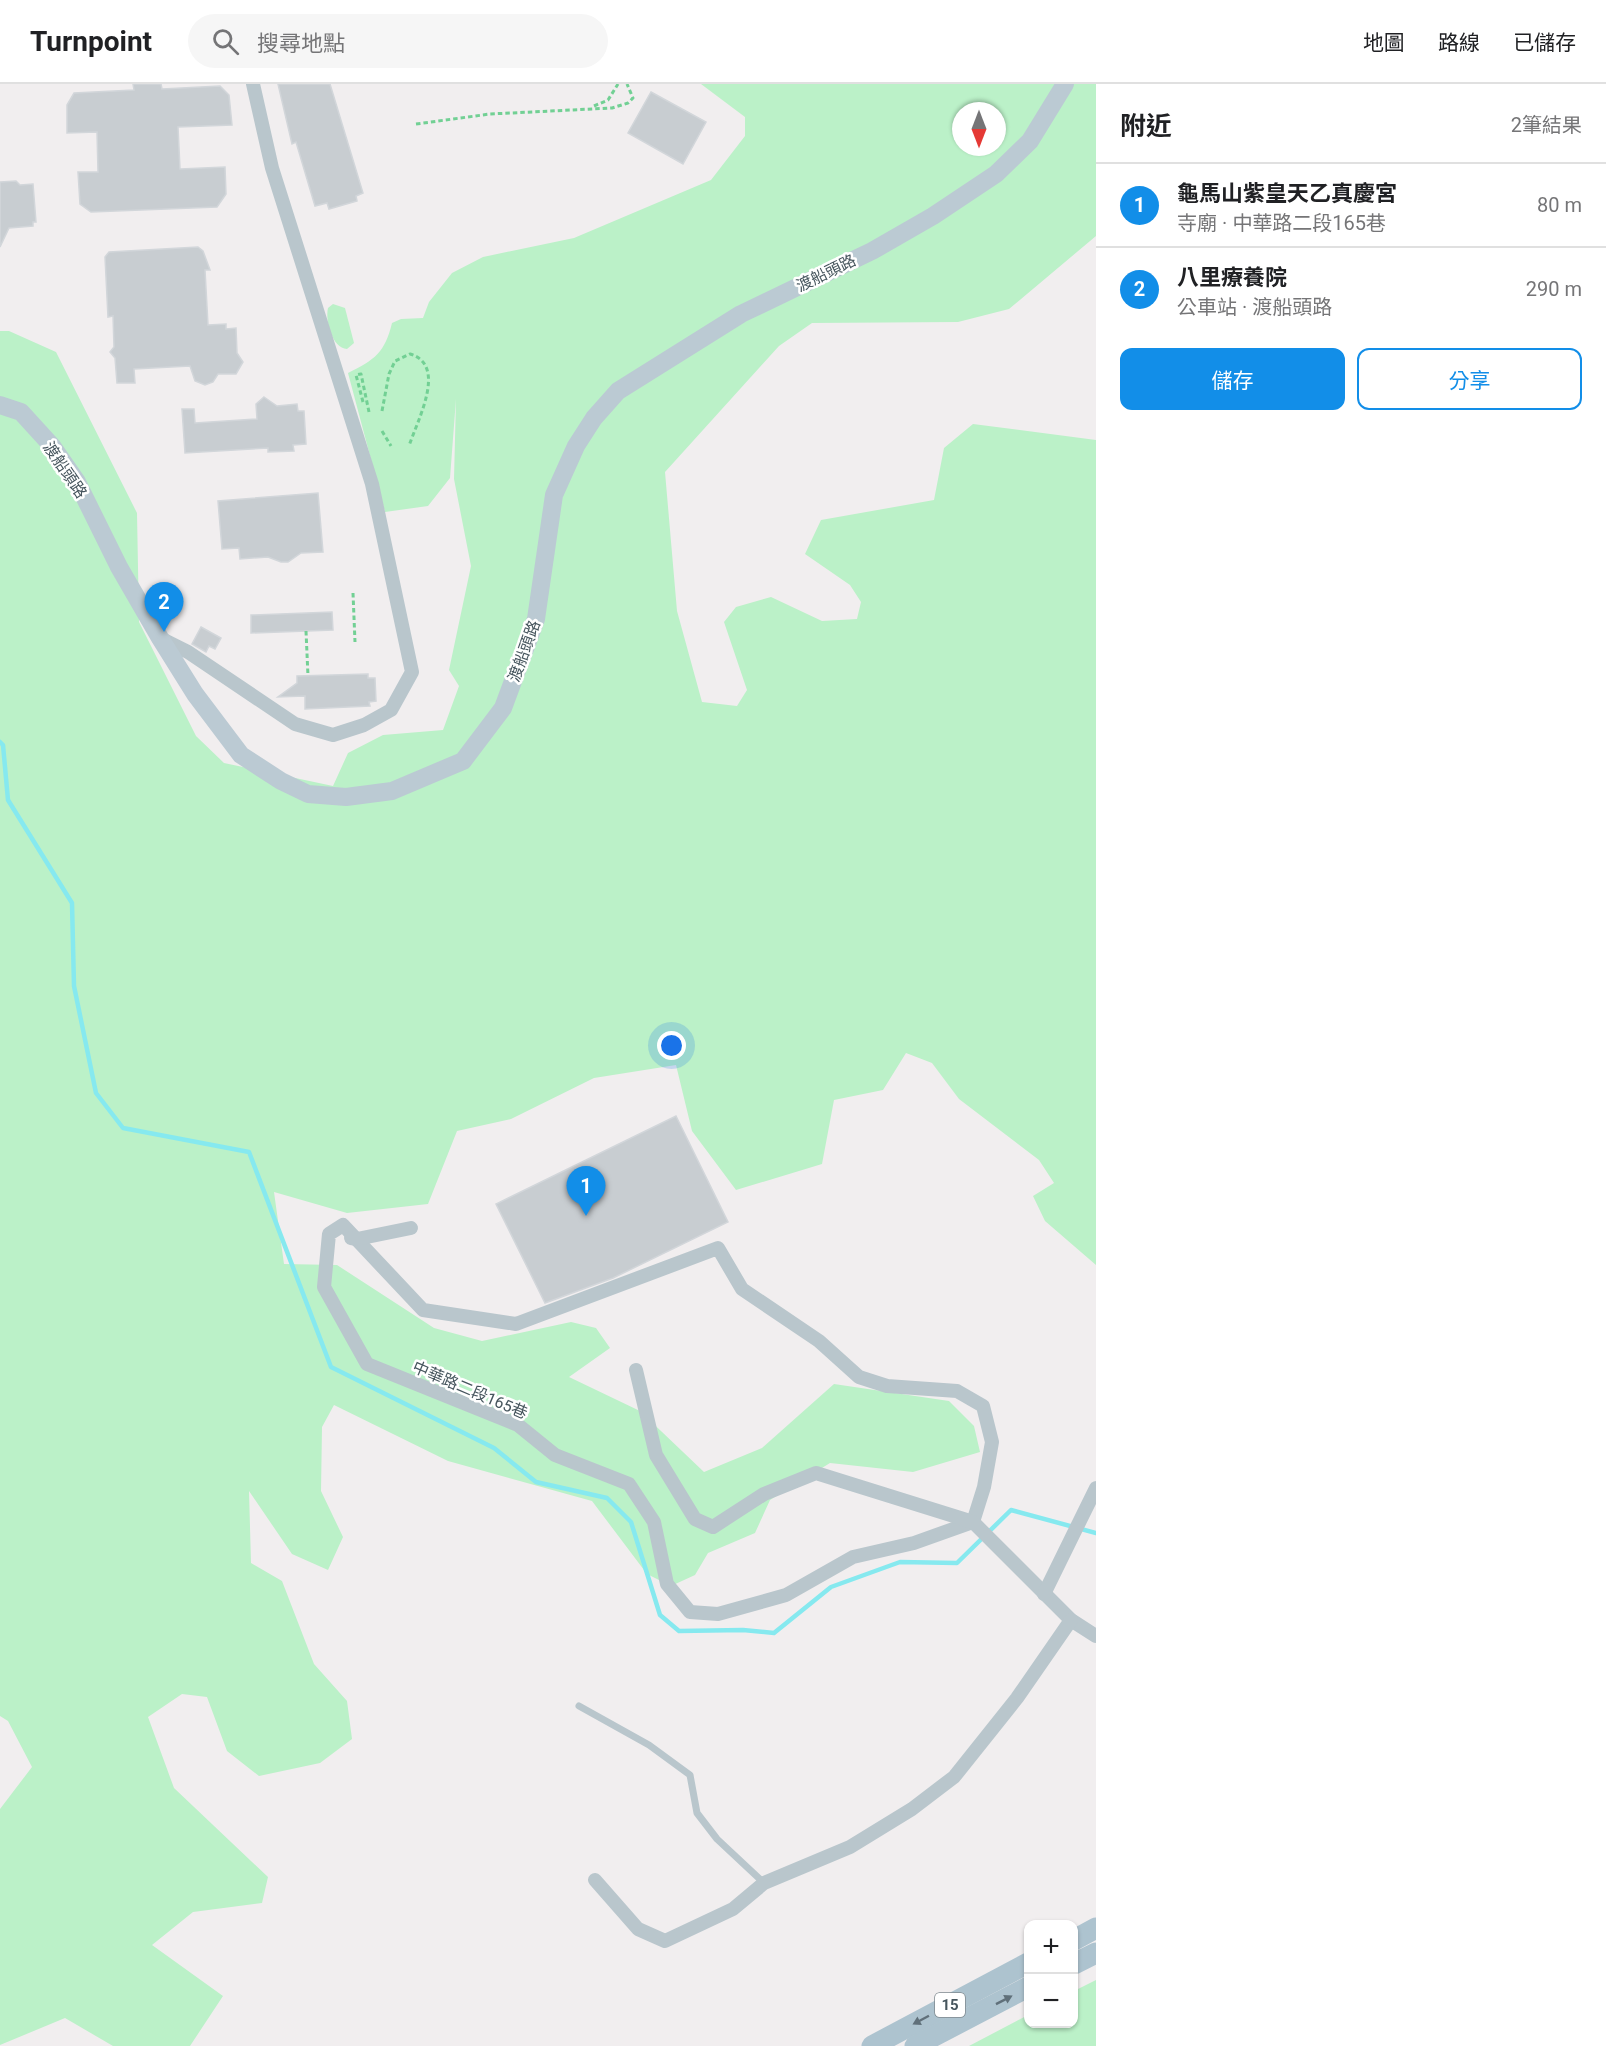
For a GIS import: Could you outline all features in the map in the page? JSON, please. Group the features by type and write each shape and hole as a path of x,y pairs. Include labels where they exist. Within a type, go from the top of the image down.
{"main road":[{"path":"1078,1938 1096,1928"},
{"path":"1078,1962 1096,1953"},
{"name":"15","path":"872,2046 1024,1967"},
{"name":"15","path":"915,2046 1024,1990"}],"street":[{"path":"160,638 188,652 295,724 333,735 364,725 391,710 412,672 372,484 272,168 253,84"},
{"name":"渡船頭路","path":"0,405 21,412 52,446 77,482 119,567 160,638 195,694 242,755 280,781 308,794 346,797 392,791 463,761 503,708 536,619 554,495 576,446 594,418 618,391 741,314 872,251 933,216 996,174 1030,141 1065,84"},
{"name":"中華路二段165巷","path":"343,1225 357,1239 423,1310 516,1323 718,1248 742,1289 819,1341 860,1377 887,1386 957,1391 983,1406 992,1442 975,1525 914,1543 854,1557 786,1595 718,1614 690,1612 667,1584 654,1522 629,1484 555,1455 518,1425 367,1364 324,1287 329,1234 343,1225"},
{"path":"357,1239 411,1228"},
{"path":"636,1370 656,1455 695,1519 713,1527 764,1494 816,1473 975,1525 1071,1620 1096,1636"},
{"path":"1044,1594 1096,1488"},
{"path":"595,1880 638,1929 665,1941 733,1909 764,1883 850,1847 912,1809 954,1777 1017,1698 1071,1620"}],"lane":[{"path":"579,1706 649,1745 690,1775 697,1813 717,1839 764,1883"}],"path":[{"path":"592,107 608,100 618,84"},
{"path":"416,124 490,114 592,107 612,108 628,103 633,98 627,84"},
{"path":"382,411 389,374 395,361 410,354 417,356 426,365 429,384 409,446"},
{"path":"350,370 358,403"},
{"path":"360,374 367,412 356,375 360,374"},
{"path":"382,431 392,446"},
{"path":"353,593 355,642"},
{"path":"306,631 308,676"}],"green space":[{"path":"701,84 1096,84 1096,236 1009,309 958,322 812,323 779,346 665,472 677,611 702,702 737,706 747,690 724,622 736,607 771,597 822,621 857,619 861,602 850,585 805,554 821,520 934,500 944,448 973,424 1096,440 1096,1265 1045,1221 1033,1196 1054,1183 1039,1160 959,1099 932,1063 906,1053 883,1090 834,1100 822,1164 736,1190 692,1131 676,1065 594,1078 511,1119 457,1131 428,1204 347,1213 274,1192 284,1264 337,1265 434,1328 482,1341 571,1322 596,1328 610,1348 569,1377 640,1411 704,1472 762,1448 834,1384 949,1401 974,1426 980,1452 913,1472 830,1463 770,1500 755,1533 708,1553 695,1575 671,1586 647,1574 592,1501 448,1461 334,1405 322,1427 321,1491 343,1537 328,1570 292,1554 249,1491 251,1563 282,1581 314,1664 347,1701 352,1739 320,1763 259,1776 227,1751 207,1697 182,1694 148,1717 174,1788 268,1877 262,1903 193,1912 152,1945 223,1996 190,2046 113,2046 65,2018 0,2045 0,1809 32,1767 8,1721 0,1716 0,331 9,331 56,352 137,513 139,622 196,736 224,763 333,786 348,753 383,735 443,730 459,686 449,670 471,566 454,479 456,399 450,478 428,506 385,512 348,373 378,354 386,341 392,323 401,319 423,318 429,302 452,273 483,257 574,238 711,180 745,136 745,117"},
{"path":"333,304 345,308 354,343 347,349 337,344 331,333 327,313 328,308"},
{"path":"1096,1980 1096,2046 969,2046 1024,2017 1024,2028 1078,2028 1078,1989"}],"building":[{"path":"133,84 161,84 162,89 220,86 229,95 232,125 178,127 180,169 225,167 226,194 217,207 91,212 80,204 78,172 98,172 97,132 67,133 67,105 74,93 134,90"},
{"path":"278,84 330,84 363,193 356,196 357,201 329,209 327,203 315,206 296,142 292,144"},
{"path":"651,92 706,122 683,164 628,133"},
{"path":"16,181 20,185 33,184 36,222 33,222 33,226 9,228 0,247 0,182"},
{"path":"198,247 203,251 210,270 205,270 208,325 226,324 226,329 236,328 237,353 243,362 236,374 218,374 213,382 205,385 195,381 190,366 134,369 135,383 117,383 115,358 110,352 114,347 113,316 108,317 105,257 109,252"},
{"path":"264,397 277,406 297,404 298,411 304,411 306,444 293,445 294,451 268,452 268,448 185,453 182,409 194,409 195,423 257,419 256,404"},
{"path":"318,493 323,552 301,553 288,562 281,562 268,557 240,559 239,548 222,549 218,501"},
{"path":"332,612 333,630 251,633 251,615"},
{"path":"201,627 221,638 215,649 209,646 206,652 192,644"},
{"path":"368,674 368,678 375,678 376,701 369,702 370,706 305,709 305,696 278,697 297,683 297,676"},
{"path":"676,1116 728,1222 613,1278 545,1303 496,1204"}],"waterway":[{"path":"0,742 3,745 8,800 72,903 74,986 96,1093 123,1128 249,1152 331,1367 494,1448 536,1482 607,1498 631,1522 660,1615 679,1631 743,1630 774,1633 831,1587 900,1562 957,1563 1011,1510 1096,1533"}],"place":[{"name":"八里療養院","path":"164,632"},
{"name":"龜馬山紫皇天乙真慶宮","path":"586,1216"}]}
